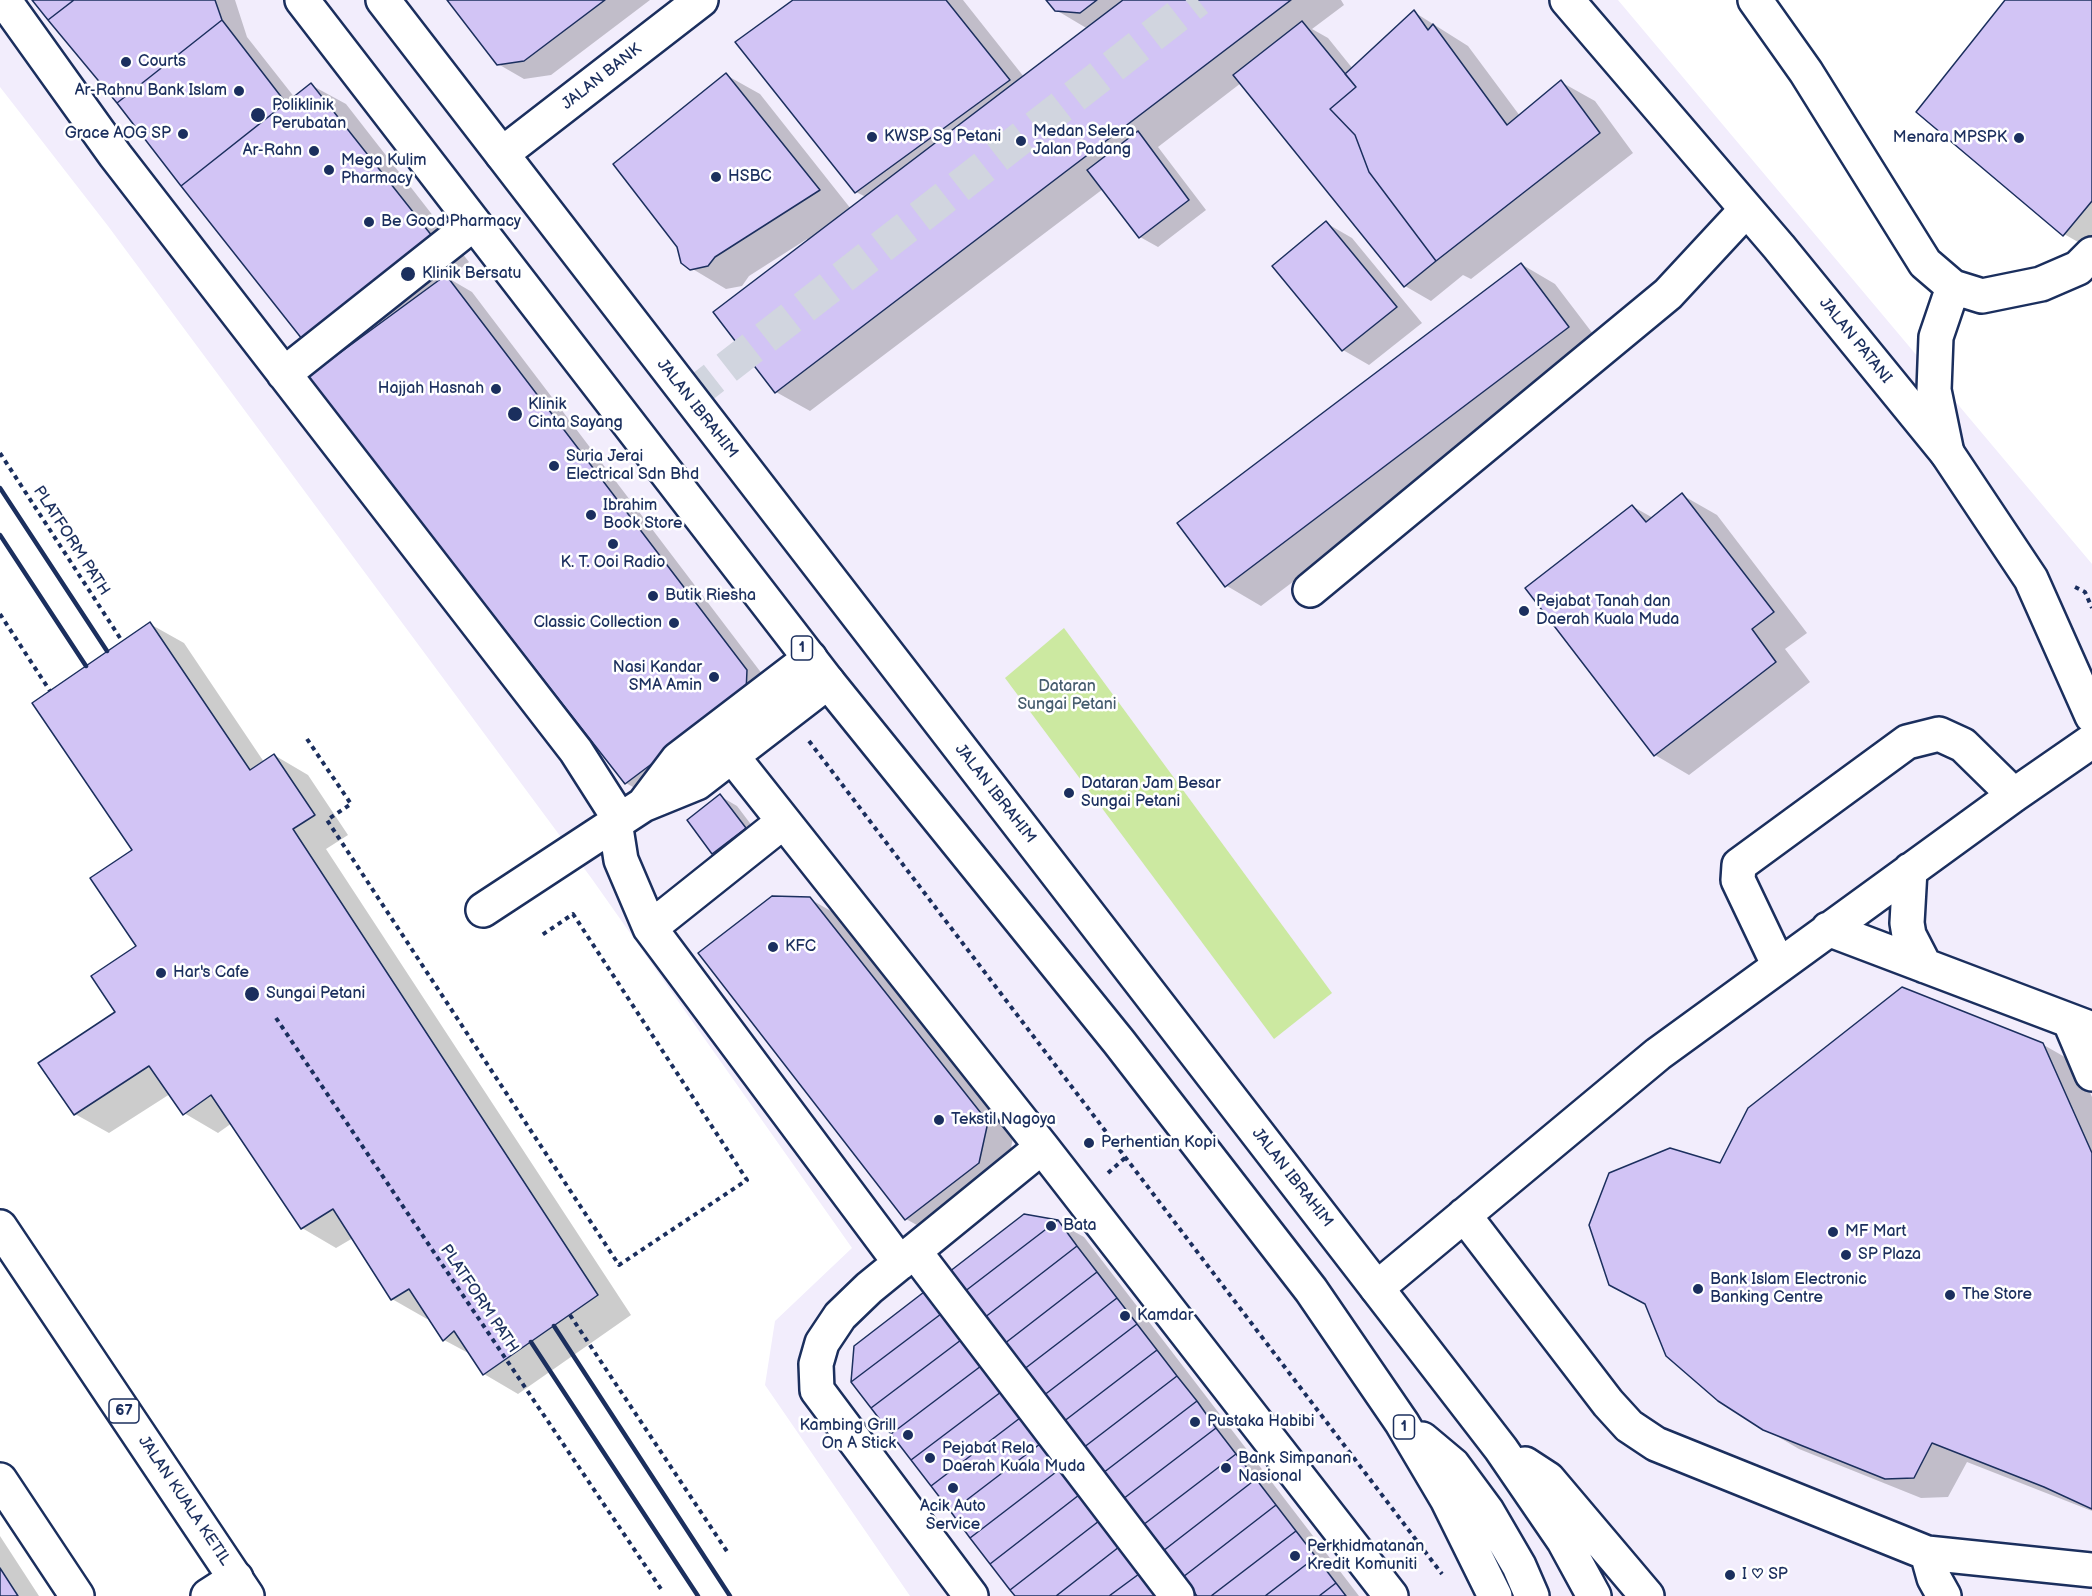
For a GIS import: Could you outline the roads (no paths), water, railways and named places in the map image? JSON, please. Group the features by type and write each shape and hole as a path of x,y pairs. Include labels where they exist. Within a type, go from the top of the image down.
{"main road":[{"path":"4,0 114,155 576,751 613,809 621,860 650,928 907,1257 1177,1596"},
{"name":"1","path":"302,0 819,670 1153,1086 1311,1290 1402,1422 1447,1499 1496,1596"},
{"name":"JALAN IBRAHIM","path":"383,0 1501,1449 1564,1541 1594,1596"},
{"name":"JALAN PATANI","path":"1567,0 1746,210 1947,453 2031,579 2092,716"},
{"path":"1755,0 1806,72 1925,263 1953,287 1982,296 2041,284 2078,268 2092,254"},
{"name":"JALAN BANK","path":"502,154 696,1"},
{"path":"1310,590 1668,294 1746,210"},
{"path":"284,374 473,224"},
{"path":"1947,453 1934,390 1936,337 1953,287"},
{"path":"483,910 643,806 696,783 788,713 819,670"},
{"path":"643,806 678,759 819,670"},
{"path":"1779,966 1738,880 1739,865 1907,742 1940,734 1963,745 2014,795"},
{"path":"1377,1288 1658,1054 1828,929 2092,741"},
{"path":"732,756 1042,1147 1391,1596"},
{"path":"650,928 783,822"},
{"path":"1910,870 1906,923 1909,935 1925,966"},
{"path":"1828,929 2081,1026 2092,1074"},
{"path":"971,1596 824,1399 816,1384 816,1364 822,1343 840,1316 907,1257 1042,1147"},
{"path":"1464,1215 1608,1403 1629,1426 1656,1444 1927,1553 2092,1570"},
{"name":"JALAN KUALA KETIL","path":"0,1227 241,1587"},
{"path":"1402,1422 1453,1465 1487,1510 1520,1566 1532,1596"},
{"path":"1501,1449 1548,1479 1592,1535 1647,1596"},
{"path":"0,1480 78,1596"},
{"path":"1927,1553 1934,1578 1944,1596"},
{"path":"208,1596 241,1587"}],"tunnel":[{"path":"688,398 1198,0"}],"railway":[{"path":"0,488 107,651"},
{"path":"0,535 86,666"},
{"path":"554,1326 730,1596"},
{"path":"531,1342 698,1596"}],"place":[{"name":"Courts","path":"126,62"},
{"name":"Ar-Rahnu Bank Islam","path":"239,91"},
{"name":"Poliklinik Perubatan","path":"258,115"},
{"name":"Grace AOG SP","path":"183,134"},
{"name":"KWSP Sg Petani","path":"872,137"},
{"name":"Menara MPSPK","path":"2019,138"},
{"name":"Medan Selera Jalan Padang","path":"1021,141"},
{"name":"Ar-Rahn","path":"314,151"},
{"name":"Mega Kulim Pharmacy","path":"329,170"},
{"name":"HSBC","path":"716,177"},
{"name":"Be Good Pharmacy","path":"369,222"},
{"name":"Klinik Bersatu","path":"408,274"},
{"name":"Hajjah Hasnah","path":"496,389"},
{"name":"Klinik Cinta Sayang","path":"515,414"},
{"name":"Suria Jerai Electrical Sdn Bhd","path":"554,466"},
{"name":"Ibrahim Book Store","path":"591,515"},
{"name":"K. T. Ooi Radio","path":"613,544"},
{"name":"Butik Riesha","path":"653,596"},
{"name":"Pejabat Tanah dan Daerah Kuala Muda","path":"1524,611"},
{"name":"Classic Collection","path":"674,623"},
{"name":"Nasi Kandar SMA Amin","path":"714,677"},
{"name":"Dataran Jam Besar Sungai Petani","path":"1069,793"},
{"name":"KFC","path":"773,947"},
{"name":"Har's Cafe","path":"161,973"},
{"name":"Sungai Petani","path":"252,994"},
{"name":"Tekstil Nagoya","path":"939,1120"},
{"name":"Perhentian Kopi","path":"1089,1143"},
{"name":"Bata","path":"1051,1226"},
{"name":"MF Mart","path":"1833,1232"},
{"name":"SP Plaza","path":"1846,1255"},
{"name":"Bank Islam Electronic Banking Centre","path":"1698,1289"},
{"name":"The Store","path":"1950,1295"},
{"name":"Kamdar","path":"1125,1316"},
{"name":"Pustaka Habibi","path":"1195,1422"},
{"name":"Kambing Grill On A Stick","path":"908,1435"},
{"name":"Pejabat Rela Daerah Kuala Muda","path":"930,1458"},
{"name":"Bank Simpanan Nasional","path":"1226,1468"},
{"name":"Acik Auto Service","path":"953,1488"},
{"name":"Perkhidmatanan Kredit Komuniti","path":"1295,1556"},
{"name":"I ♥ SP","path":"1730,1575"}],"park label":[{"name":"Dataran Sungai Petani","path":"1067,696"}]}
